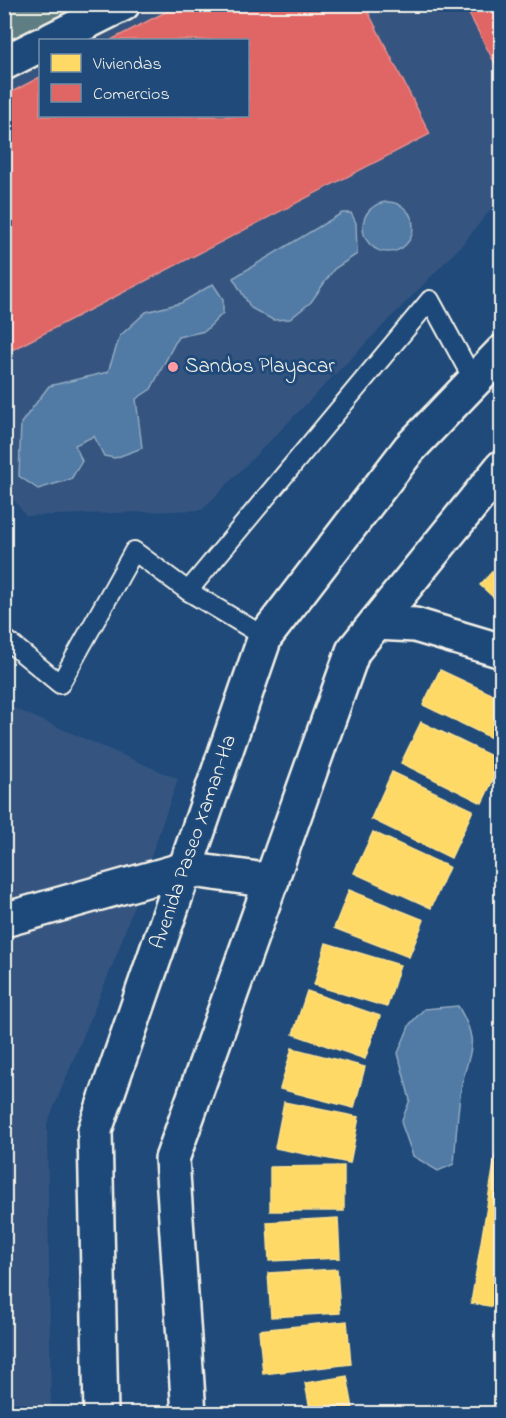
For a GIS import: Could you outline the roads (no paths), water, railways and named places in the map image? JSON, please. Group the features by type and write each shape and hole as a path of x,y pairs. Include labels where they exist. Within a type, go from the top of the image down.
{"main road":[{"path":"53,39 123,4"},
{"path":"4,63 39,46"},
{"name":"Avenida Paseo Xaman-Ha","path":"101,1413 95,1130 265,637 409,449 501,352"},
{"path":"189,1413 172,1159 353,651 501,467"},
{"path":"376,623 415,625 501,651"},
{"path":"4,920 185,869 272,881"}],"lane":[{"path":"188,591 430,300 474,381"},
{"path":"4,638 60,684 134,551 188,591 265,637"}],"place":[{"name":"Sandos Playacar","path":"173,367"}]}
